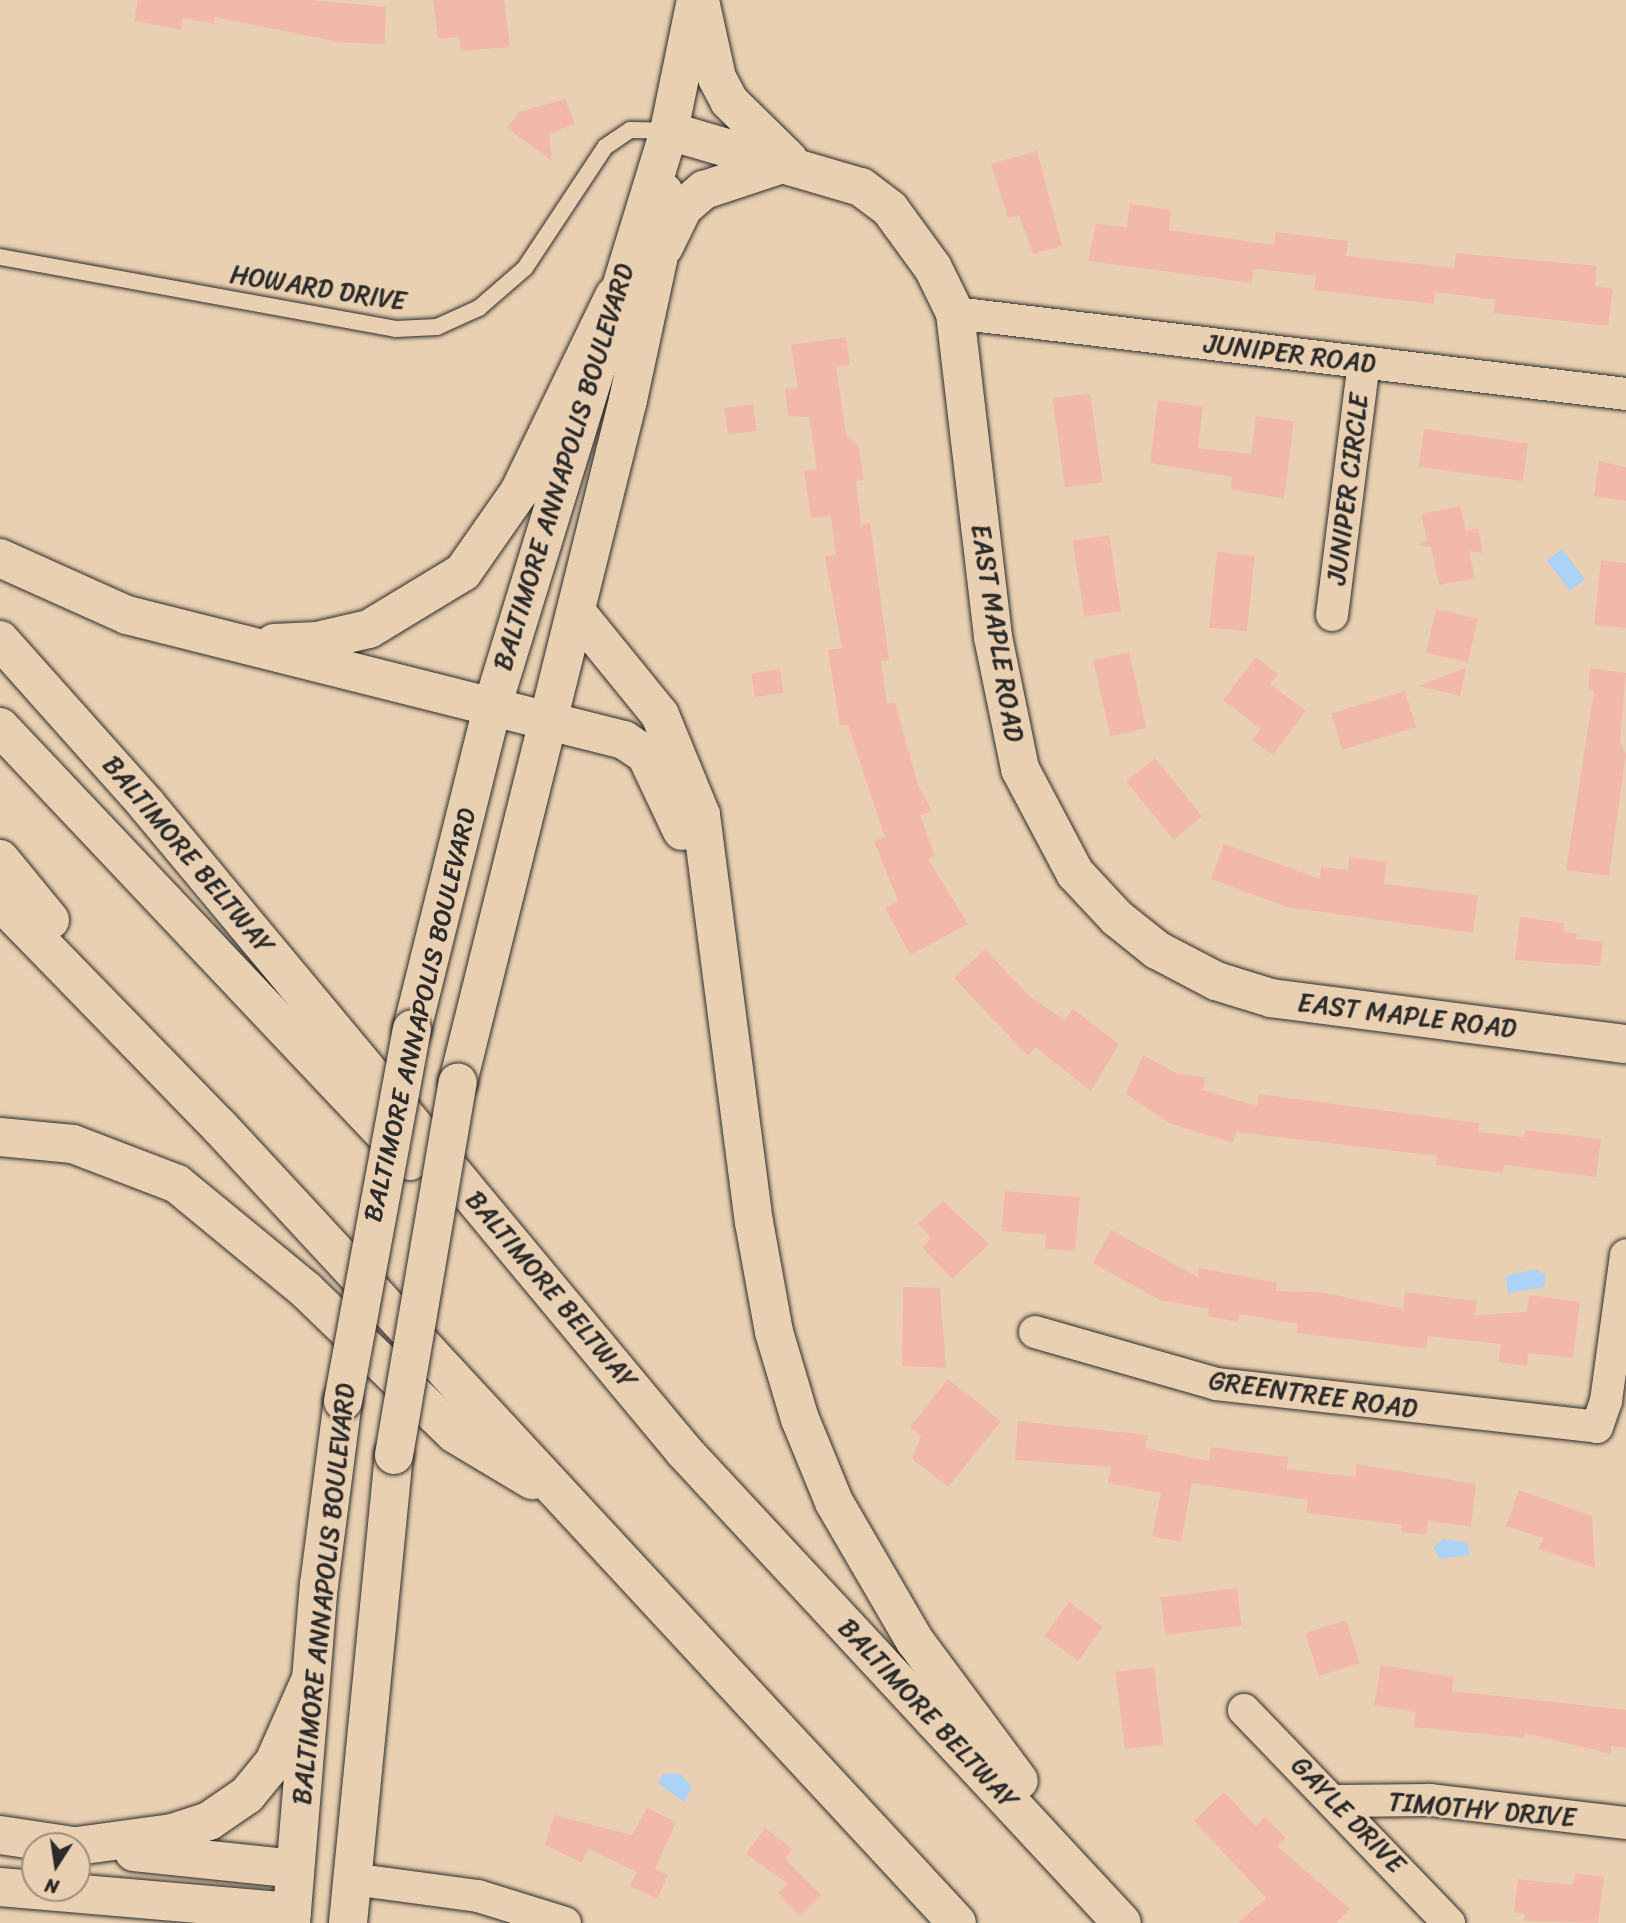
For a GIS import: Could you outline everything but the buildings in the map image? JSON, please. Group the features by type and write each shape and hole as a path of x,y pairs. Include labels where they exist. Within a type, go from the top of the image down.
{"main road":[{"name":"BALTIMORE ANNAPOLIS BOULEVARD","path":"292,1917 309,1683 344,1401 412,1029 492,707 614,296 669,131 698,0"},
{"path":"658,260 684,208 704,190 790,162 729,101 718,78 698,0"},
{"name":"BALTIMORE ANNAPOLIS BOULEVARD","path":"348,1923 394,1455 457,1082 548,720 578,614 658,260 669,131"},
{"name":"EAST MAPLE ROAD","path":"669,131 790,162 861,187 890,209 933,268 955,313 1003,699 1020,769 1075,873 1157,950 1249,991 1333,1009 1626,1044"},
{"path":"228,644 317,642 369,629 463,572 519,492 614,296"},
{"path":"0,558 127,615 228,644 598,730 646,755 679,822 716,951"},
{"path":"578,614 660,715 684,762 701,815 716,951 774,1332 834,1502 915,1641 1123,1923"},
{"name":"BALTIMORE BELTWAY","path":"0,640 146,804 683,1450 1123,1923"},
{"path":"0,727 683,1450"},
{"path":"0,859 219,1126"},
{"path":"0,901 219,1126 957,1923"},
{"path":"0,1137 73,1144 177,1184 306,1290 455,1434 568,1502"},
{"path":"91,1845 172,1833 209,1821 247,1795 274,1762 309,1683"},
{"path":"0,1835 21,1838"},
{"path":"91,1848 295,1869 352,1880"},
{"path":"91,1899 292,1917 352,1880"},
{"path":"0,1887 21,1890"},
{"path":"76,1902 157,1923"}],"street":[{"name":"JUNIPER ROAD","path":"955,313 1626,394"},
{"name":"JUNIPER CIRCLE","path":"1332,615 1364,363"},
{"name":"GREENTREE ROAD","path":"1035,1332 1216,1384 1597,1427 1626,1255"},
{"name":"GAYLE DRIVE","path":"1244,1710 1338,1801 1449,1923"},
{"name":"TIMOTHY DRIVE","path":"1338,1801 1430,1800 1626,1823"},
{"path":"352,1880 478,1896 565,1923"}],"lane":[{"name":"HOWARD DRIVE","path":"0,257 396,329 437,327 479,308 525,268 605,147 630,130 669,131"}],"water":[{"path":"1562,549 1585,579 1570,591 1547,560"},
{"path":"1536,1269 1546,1276 1544,1287 1508,1293 1506,1276"},
{"path":"1444,1539 1468,1543 1469,1555 1440,1559 1433,1547"},
{"path":"663,1774 680,1774 692,1787 684,1802 658,1783"}]}
